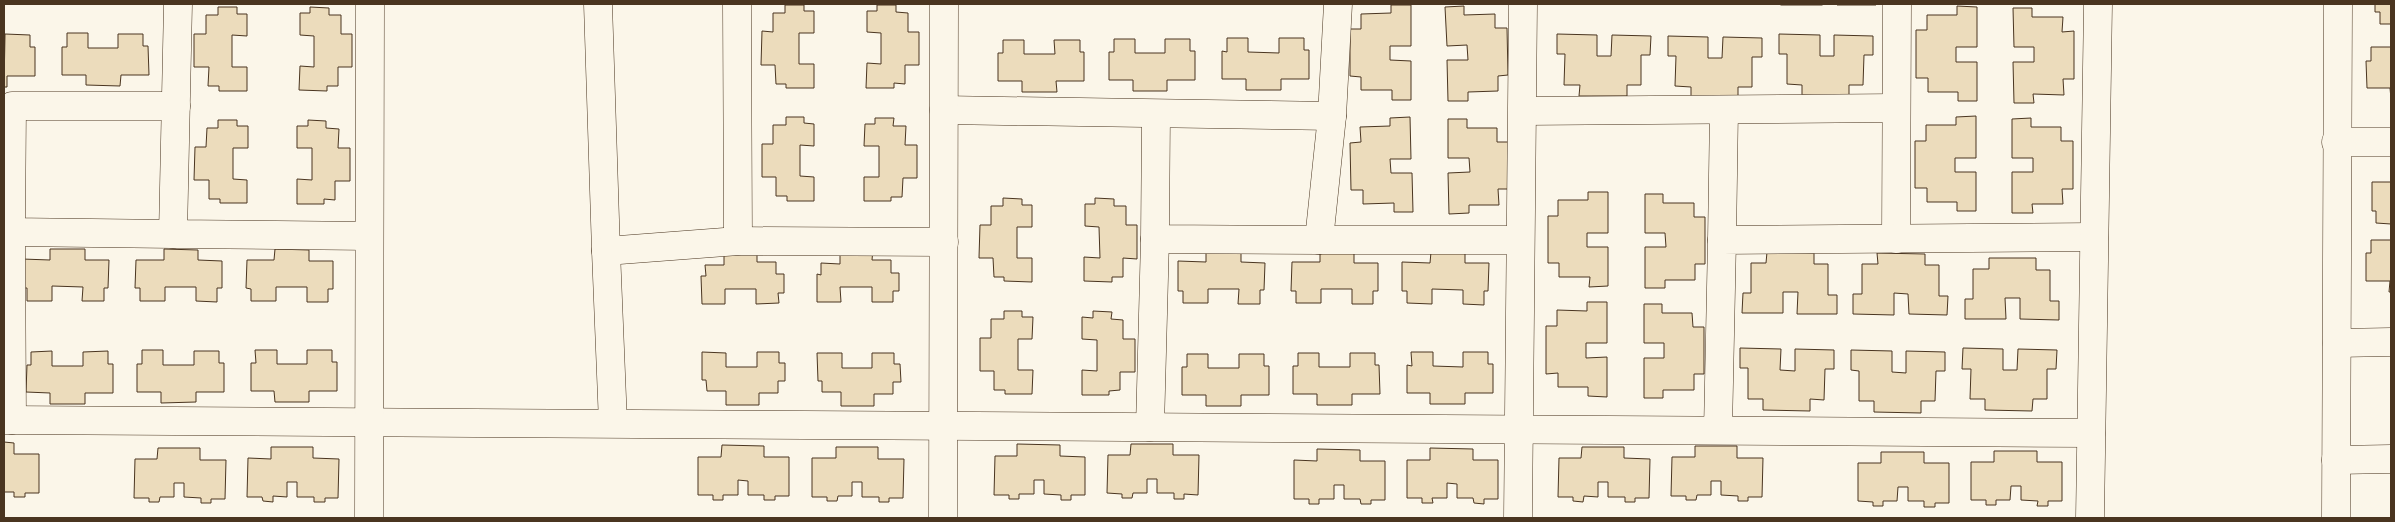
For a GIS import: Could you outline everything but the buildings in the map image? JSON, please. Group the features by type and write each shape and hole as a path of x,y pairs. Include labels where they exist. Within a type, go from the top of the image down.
{"street":[{"path":"173,234 178,4"},
{"path":"369,518 370,4"},
{"path":"598,4 614,423"},
{"path":"737,4 738,241"},
{"path":"944,4 944,518"},
{"path":"1319,240 1332,116 1338,4"},
{"path":"1518,518 1519,240 1523,111 1523,4"},
{"path":"1896,4 1896,239"},
{"path":"2090,518 2098,4"},
{"path":"2336,518 2338,4"},
{"path":"176,106 8,107 11,232 8,420 2091,433"},
{"path":"1523,111 1896,108"},
{"path":"944,110 1332,116"},
{"path":"1718,430 1724,110"},
{"path":"1150,427 1156,114"},
{"path":"2336,142 2391,142"},
{"path":"11,232 370,236"},
{"path":"1722,240 2094,237"},
{"path":"1155,239 1519,240"},
{"path":"606,251 738,241 944,242"},
{"path":"2337,343 2391,342"},
{"path":"2336,460 2391,459"}]}
